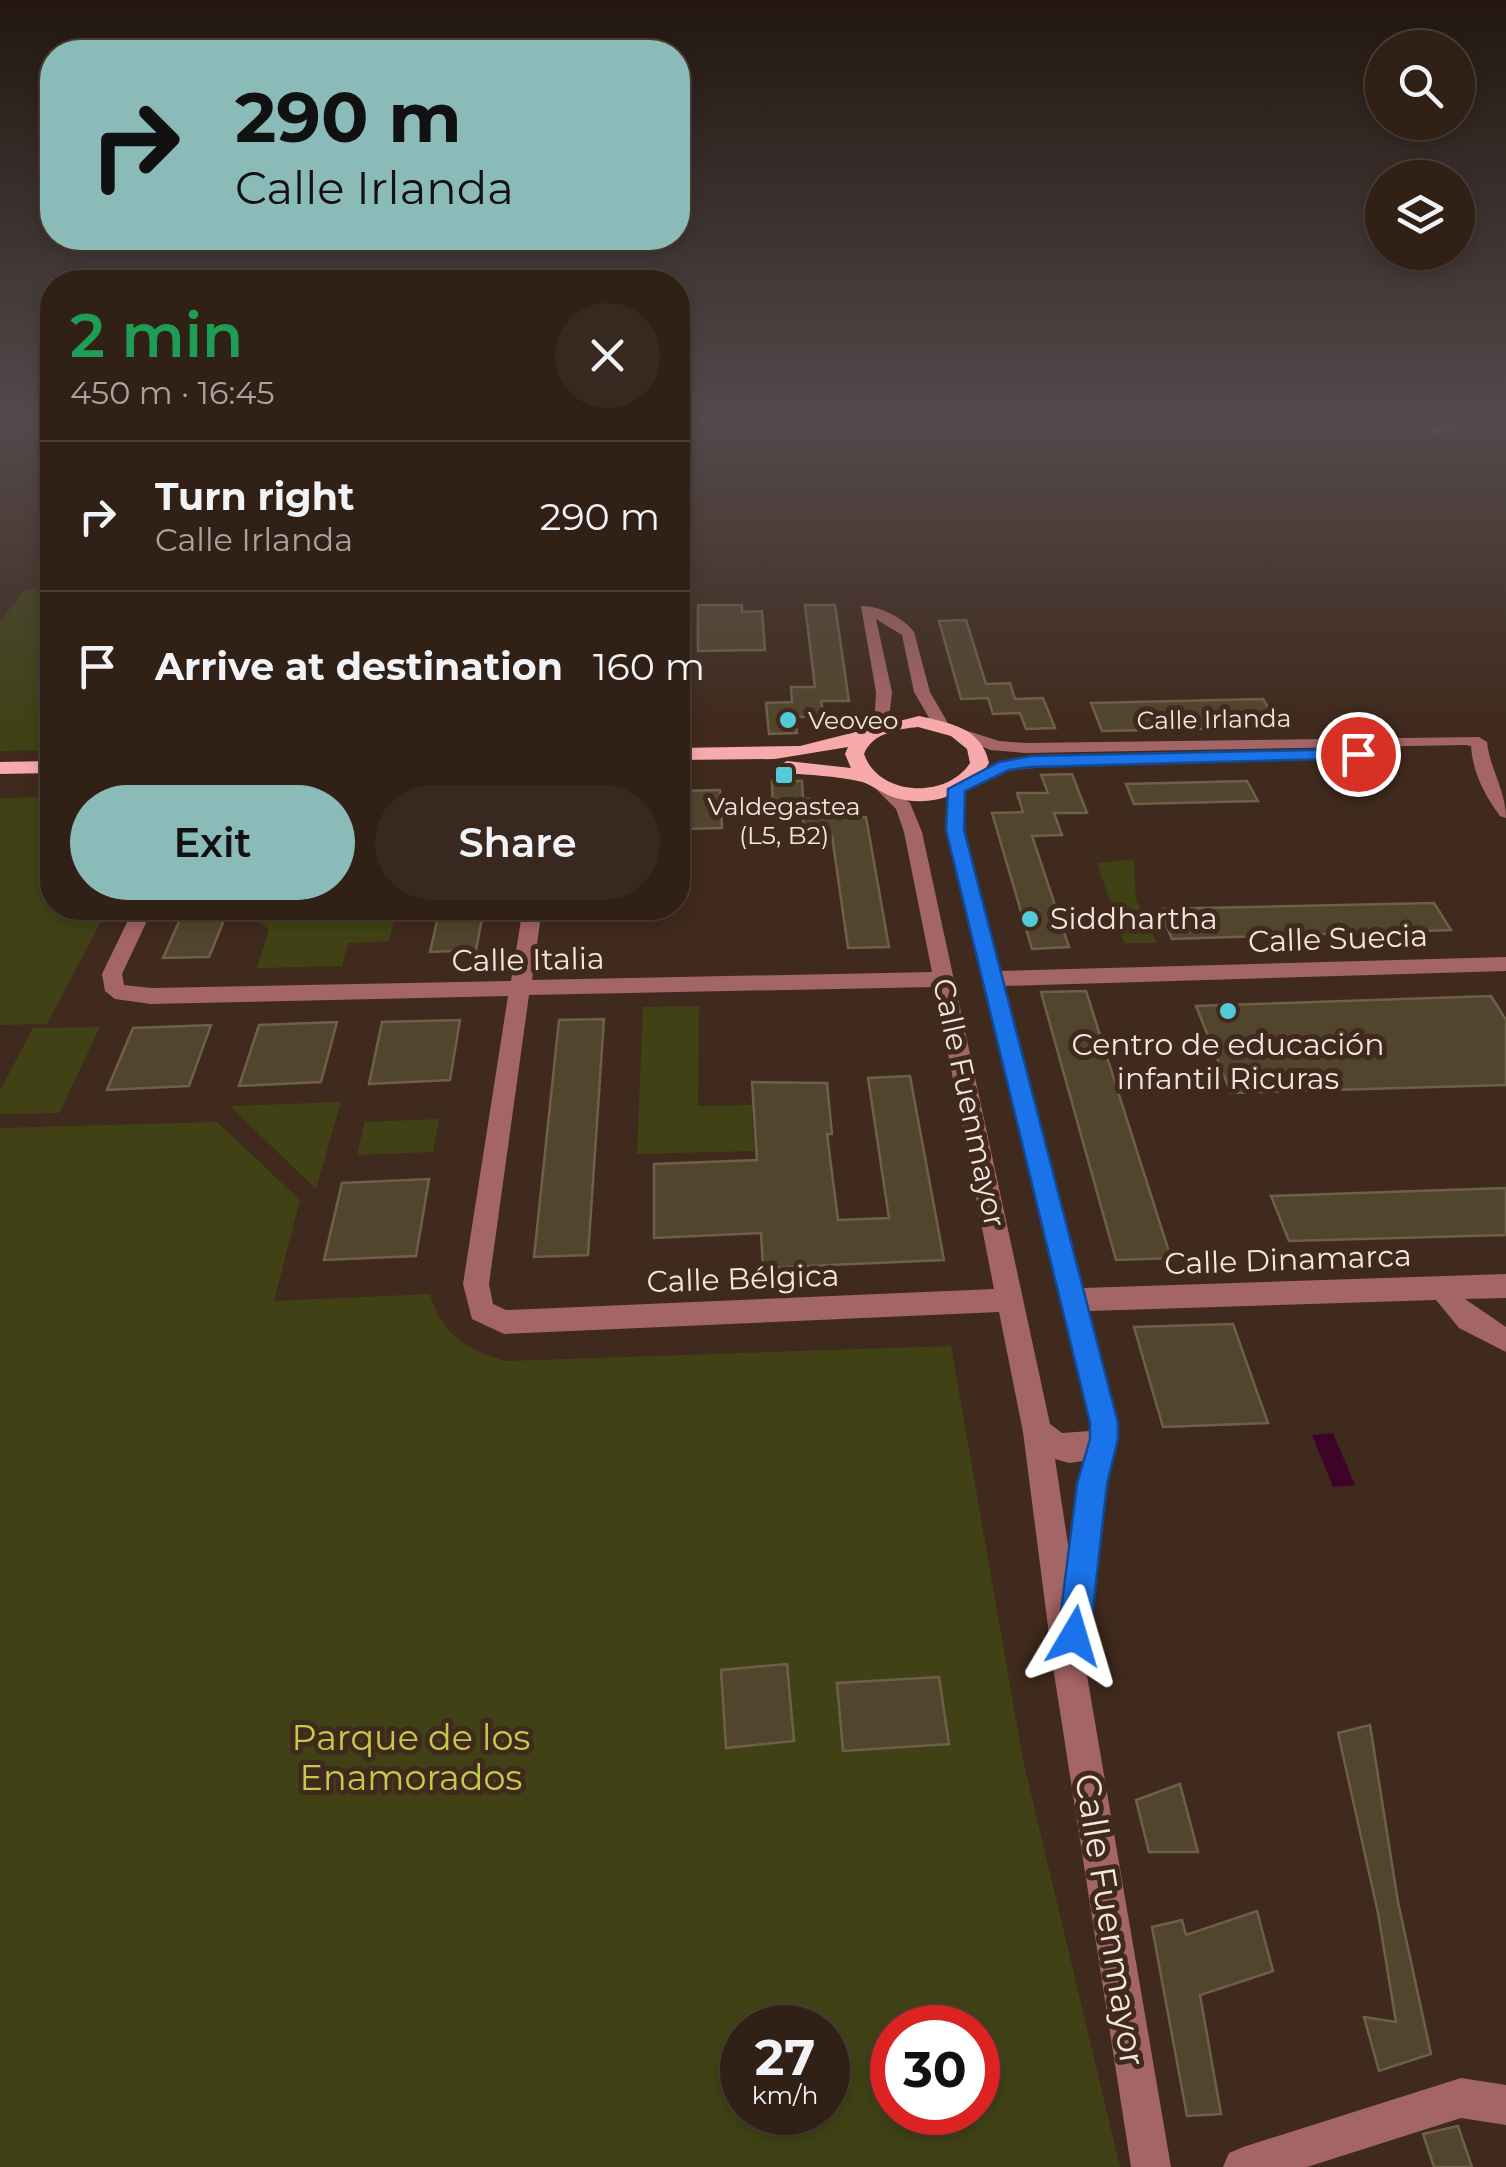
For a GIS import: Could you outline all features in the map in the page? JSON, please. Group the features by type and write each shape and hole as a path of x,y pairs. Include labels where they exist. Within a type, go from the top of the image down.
{"main road":[{"path":"690,754 806,752 843,746 898,722 947,727 970,739 980,752 980,766 964,784 918,794 807,766 690,769"},
{"path":"874,730 860,742 856,753 874,780"},
{"path":"0,768 40,767"},
{"path":"0,782 40,781"}],"street":[{"path":"874,730 884,692 866,609 909,635 922,692 947,727"},
{"name":"Calle Irlanda","path":"947,727 996,746 1026,748 1480,748"},
{"path":"1480,748 1480,765 1492,794 1506,812"},
{"name":"Calle Irlanda","path":"964,784 1005,766 1031,762 1480,748"},
{"name":"Calle Fuenmayor","path":"874,780 904,807 913,832 1037,1432 1070,1673 1151,2167"},
{"name":"Calle Fuenmayor","path":"964,784 955,830 1104,1423 1104,1439 1092,1484 1070,1673"},
{"name":"Calle Italia","path":"137,920 112,974 115,991 151,996 944,980"},
{"path":"520,990 530,920"},
{"name":"Calle Suecia","path":"992,979 1506,964"},
{"name":"Calle Bélgica","path":"520,990 476,1284 481,1311 504,1322 1010,1300"},
{"name":"Calle Dinamarca","path":"1073,1300 1506,1286"},
{"path":"1442,1288 1454,1311 1470,1324 1506,1340"},
{"path":"1037,1432 1055,1448 1084,1449 1104,1439"},
{"path":"1243,2167 1462,2098 1506,2104"}],"green space":[{"path":"26,589 40,589 40,750 0,751 0,621"},
{"path":"40,797 40,920 102,920 47,1024 0,1025 0,798"},
{"path":"1134,859 1136,900 1157,943 1124,943 1097,863"},
{"path":"251,920 394,920 389,941 348,943 342,966 257,968 269,930"},
{"path":"699,1006 698,1106 752,1105 754,1151 637,1154 643,1007"},
{"path":"100,1027 59,1113 0,1114 0,1091 33,1028"},
{"path":"341,1102 316,1189 230,1106"},
{"path":"439,1119 433,1152 357,1155 365,1122"},
{"name":"Parque de los Enamorados","path":"217,1122 300,1200 274,1301 430,1294 441,1320 457,1338 505,1361 951,1346 1023,1760 1120,2167 0,2167 0,1128"}],"shaded area":[{"path":"1333,1433 1355,1485 1333,1487 1312,1435"}],"building":[{"path":"698,605 742,605 742,612 762,611 765,650 698,651"},
{"path":"805,605 835,605 849,701 821,701 824,717 795,717 797,733 769,734 766,703 792,702 791,687 815,687"},
{"path":"966,620 986,684 1010,683 1015,699 1043,698 1055,728 1026,729 1020,713 993,714 988,698 961,699 939,621"},
{"path":"1263,699 1280,727 1102,731 1091,703"},
{"path":"1072,774 1087,813 1054,813 1062,835 1032,836 1069,947 1032,949 992,813 1023,812 1017,793 1048,793 1041,775"},
{"path":"772,781 802,781 803,799 833,799 835,817 866,817 889,947 848,948 832,836 804,837 803,817 773,817"},
{"path":"1247,781 1258,801 1134,804 1126,784"},
{"path":"720,790 722,828 690,829 690,791"},
{"path":"1434,903 1451,930 1172,939 1159,909"},
{"path":"180,920 224,920 209,957 163,958"},
{"path":"437,920 482,920 476,950 430,952"},
{"path":"1086,991 1171,1258 1116,1260 1041,992"},
{"path":"1491,996 1506,1020 1506,1085 1231,1093 1196,1006"},
{"path":"604,1019 588,1255 534,1257 559,1020"},
{"path":"460,1020 450,1080 369,1084 382,1022"},
{"path":"337,1022 321,1082 239,1086 259,1025"},
{"path":"211,1025 189,1086 107,1090 133,1028"},
{"path":"910,1076 944,1260 763,1268 761,1233 654,1238 654,1164 757,1160 752,1082 827,1083 832,1134 827,1134 838,1220 889,1218 868,1078"},
{"path":"429,1179 416,1256 324,1260 342,1183"},
{"path":"1506,1188 1506,1235 1289,1241 1271,1196"},
{"path":"1233,1324 1268,1423 1163,1427 1134,1327"},
{"path":"787,1664 794,1741 726,1748 721,1670"},
{"path":"939,1677 949,1744 843,1751 837,1683"},
{"path":"1370,1725 1398,1902 1431,2054 1379,2071 1364,2017 1396,2022 1378,1913 1338,1733"},
{"path":"1180,1784 1198,1852 1149,1852 1136,1800"},
{"path":"1257,1911 1273,1971 1200,1995 1221,2114 1187,2116 1152,1927 1182,1920 1186,1935"},
{"path":"1458,2126 1472,2167 1434,2167 1423,2134"}],"place":[{"name":"Veoveo","path":"788,720"},
{"name":"Valdegastea (L5, B2)","path":"784,775"},
{"name":"Siddhartha","path":"1030,919"},
{"name":"Centro de educación infantil Ricuras","path":"1228,1011"}],"route":[{"path":"1074,1636 1092,1484 1104,1439 1104,1423 955,830 956,789 1005,766 1031,762 1358,754"}]}
